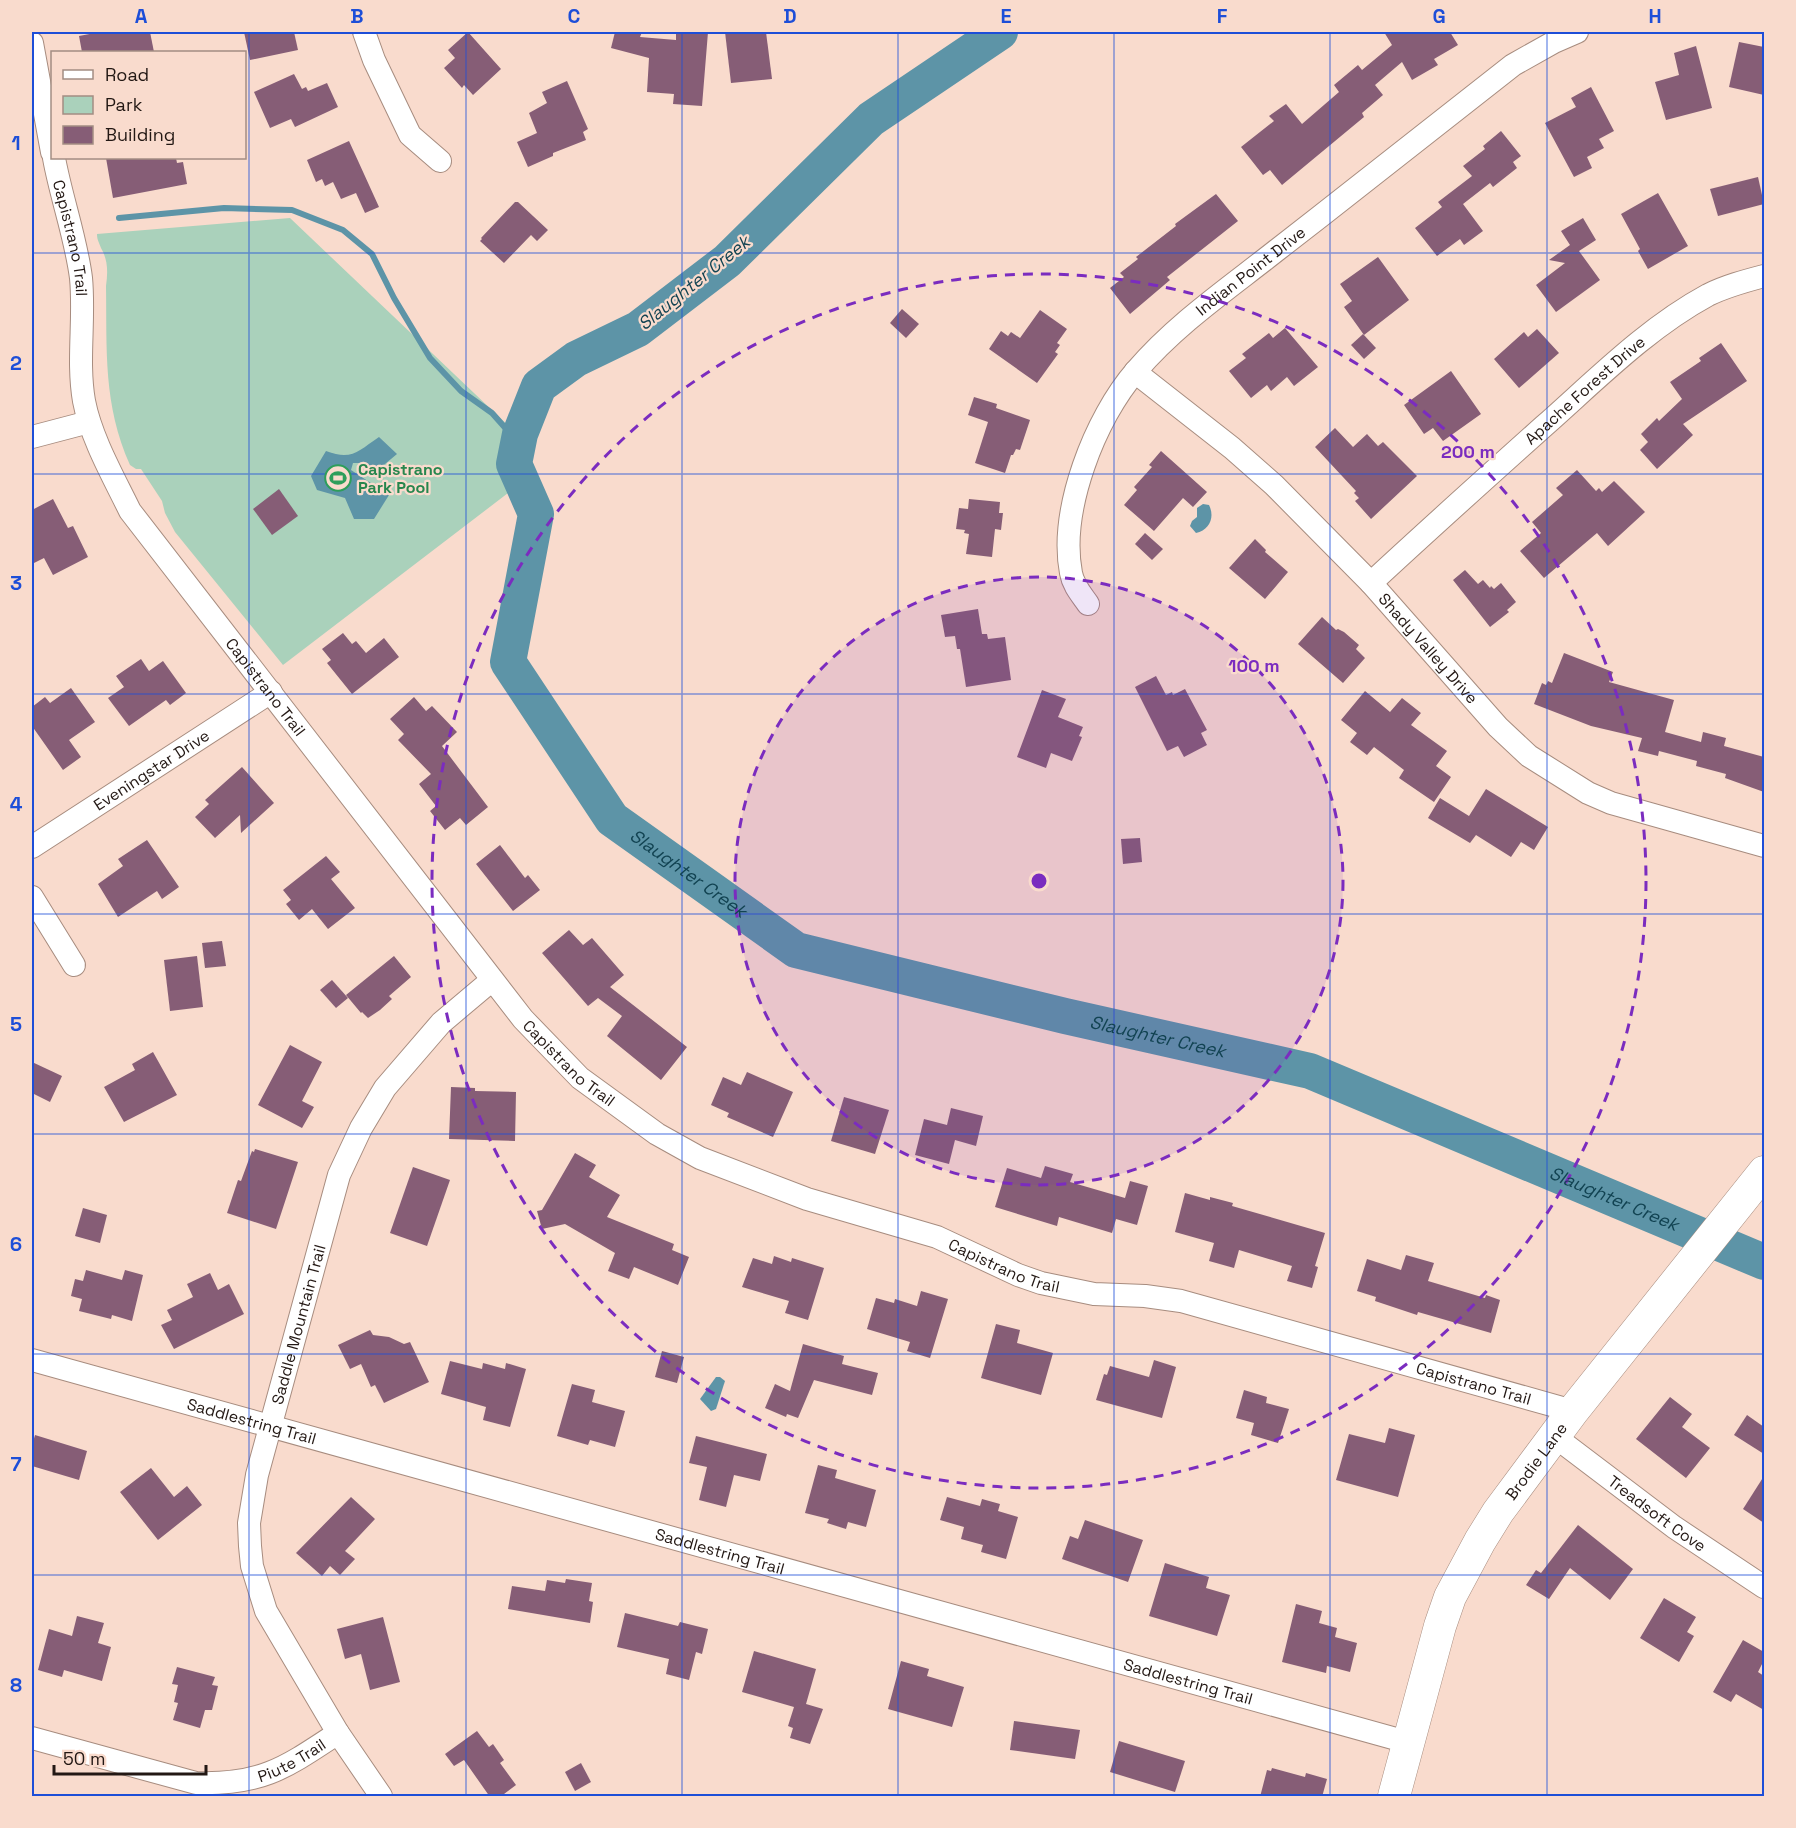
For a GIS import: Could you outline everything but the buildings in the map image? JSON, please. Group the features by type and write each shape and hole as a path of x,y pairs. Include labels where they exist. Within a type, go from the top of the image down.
{"main road":[{"name":"Brodie Lane","path":"1394,1797 1407,1742 1450,1597 1480,1541 1498,1512 1573,1411 1764,1172"}],"street":[{"path":"364,32 374,60 410,135 440,161"},
{"name":"Indian Point Drive","path":"1088,604 1077,589 1071,573 1069,545 1073,506 1081,474 1095,437 1111,406 1135,372 1163,343 1231,287 1513,65 1577,32"},
{"path":"32,43 34,71 51,148"},
{"name":"Capistrano Trail","path":"54,159 80,276 83,303 84,400 89,422 130,511 492,980 523,1019 580,1078 657,1134 700,1158 747,1178 807,1199 937,1237 1018,1275 1041,1283 1094,1294 1145,1296 1181,1301 1573,1411"},
{"name":"Apache Forest Drive","path":"1371,583 1435,523 1618,361 1672,317 1710,294 1736,283 1764,276"},
{"name":"Shady Valley Drive","path":"1135,372 1232,448 1274,486 1371,583 1498,727 1529,756 1588,793 1611,802 1764,846"},
{"path":"32,437 89,422"},
{"name":"Eveningstar Drive","path":"32,847 271,692"},
{"path":"32,897 74,965"},
{"name":"Saddle Mountain Trail","path":"381,1797 338,1733 266,1611 252,1566 249,1523 257,1475 270,1426 339,1175 351,1147 380,1096 404,1065 441,1023 492,980"},
{"name":"Saddlestring Trail","path":"32,1360 1407,1742"},
{"name":"Treadsoft Cove","path":"1554,1436 1674,1527 1764,1587"},
{"name":"Piute Trail","path":"32,1738 196,1783 216,1783 236,1782 271,1774 338,1733"}],"green space":[{"path":"290,218 517,434 512,490 283,665 175,532 165,513 162,501 141,469 130,465 121,442 111,399 107,355 107,266 97,234"}],"water":[{"name":"Capistrano Park Pool","path":"379,437 397,454 379,469 368,472 360,463 353,463 351,470 389,495 374,519 354,519 345,498 317,490 311,476 326,451 349,455"},
{"path":"1203,504 1209,505 1211,518 1205,529 1196,533 1190,526 1197,517 1197,508"},
{"path":"716,1377 725,1381 716,1409 711,1411 700,1399"}],"waterway":[{"name":"Slaughter Creek","path":"1000,32 871,119 727,261 638,329 576,359 539,386 520,434 514,464 536,514 508,662 612,819 796,950 1065,1016 1310,1071 1764,1262"},
{"path":"119,218 224,208 292,210 343,230 372,254 394,298 430,358 461,391 492,413 508,431 517,450"}],"place":[{"name":"Capistrano Park Pool","path":"338,478"}]}
